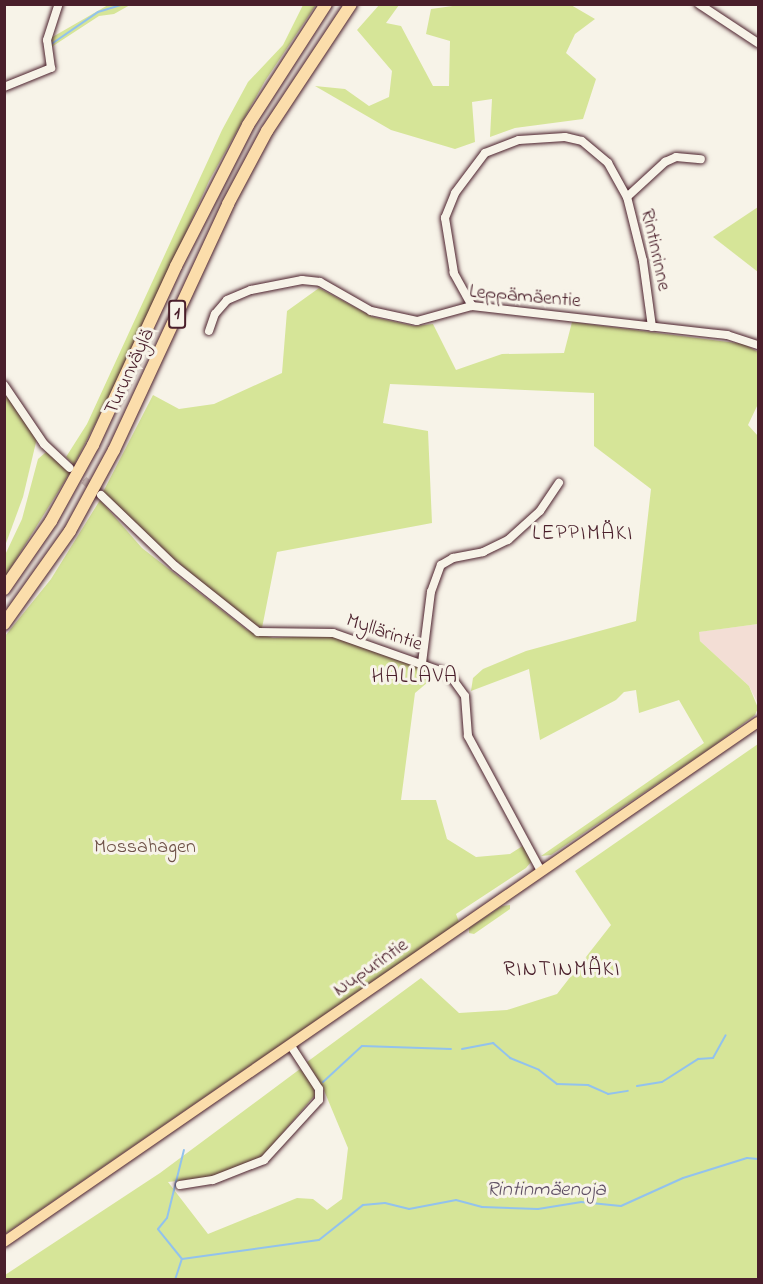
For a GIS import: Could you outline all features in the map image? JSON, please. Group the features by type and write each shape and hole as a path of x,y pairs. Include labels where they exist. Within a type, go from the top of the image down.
{"highway":[{"name":"Turunväylä","path":"4,589 51,521 93,445 176,266 243,135 326,4"},
{"name":"Turunväylä","path":"4,624 70,531 114,450 228,204 267,131 351,4"}],"main road":[{"name":"Nupurintie","path":"4,1242 759,722"}],"street":[{"path":"4,87 51,68 47,40 59,4"},
{"path":"699,4 759,43"},
{"path":"472,306 454,273 445,218 455,193 485,153 519,140 565,137 582,141 608,163 627,196"},
{"name":"Rintinrinne","path":"652,327 643,261 627,196 665,162 676,157 701,159"},
{"name":"Leppämäentie","path":"209,331 215,314 227,300 252,290 302,280 320,282 371,311 417,321 472,306 727,335 759,345"},
{"path":"4,385 44,444 70,468"},
{"path":"422,663 431,592 441,565 453,558 483,552 508,540 540,511 559,483"},
{"name":"Myllärintie","path":"100,495 175,566 258,632 273,635 333,633 443,670 461,687 468,736 541,872"},
{"path":"180,1185 213,1180 264,1160 319,1100 319,1089 291,1046"}],"shaded area":[{"path":"758,624 758,704 749,686 700,641 698,632"}],"green space":[{"path":"380,4 399,5 386,23 401,26 433,86 449,86 450,41 426,34 431,9 460,5 571,5 595,19 575,34 566,53 596,79 583,119 515,128 490,137 492,99 472,102 475,142 455,149 391,130 315,86 345,89 369,106 389,97 392,71 357,30"},
{"path":"108,5 130,5 114,14 99,16 50,48 49,39"},
{"path":"303,5 316,5 265,81 209,181 137,342 74,465 66,457 87,424 222,130 248,82 283,45"},
{"path":"758,207 758,272 713,237"},
{"path":"319,288 373,317 414,326 433,324 456,370 502,354 564,353 572,322 744,344 758,352 758,404 748,425 758,436 758,624 699,632 700,641 749,686 758,708 755,715 709,749 551,855 541,856 704,743 679,700 639,713 636,690 624,692 616,700 540,740 529,669 471,691 473,678 483,669 526,651 636,621 651,489 594,446 594,393 390,384 383,423 428,431 432,523 277,552 262,628 249,622 175,560 103,492 153,395 179,409 214,404 282,373 287,311"},
{"path":"4,389 37,438 23,497 5,546"},
{"path":"46,452 71,471 5,577 5,555 22,519 38,459"},
{"name":"Mossahagen","path":"100,500 142,548 247,630 273,638 333,635 435,670 434,677 415,693 401,800 436,800 447,839 476,857 510,854 524,845 531,862 526,868 456,914 459,922 5,1234 5,636 51,579"},
{"path":"758,744 758,1279 5,1280 5,1275 160,1173 300,1069 313,1083 315,1095 261,1158 211,1177 168,1182 208,1234 297,1198 313,1199 327,1210 342,1199 348,1148 323,1088 307,1062 421,978 459,1013 507,1010 557,994 611,925 575,871"},
{"path":"510,905 510,909 474,934 469,933 469,928 502,906"}],"waterway":[{"path":"50,45 98,12 125,4"},
{"path":"637,1086 662,1082 698,1059 713,1058 726,1035"},
{"path":"462,1049 493,1043 510,1058 539,1070 557,1084 588,1085 608,1094 628,1091"},
{"path":"323,1082 362,1046 451,1049"},
{"path":"182,1259 158,1229 167,1218 184,1150"},
{"name":"Rintinmäenoja","path":"182,1259 319,1240 363,1205 385,1203 409,1209 456,1200 482,1207 538,1209 581,1202 621,1206 683,1178 747,1158 758,1159"},
{"name":"Rintinmäenoja","path":"175,1280 182,1259"}],"tunnel":[{"path":"75,472 97,492"}],"district":[{"name":"LEPPIMÄKI","path":"583,534"},
{"name":"HALLAVA","path":"415,677"},
{"name":"RINTINMÄKI","path":"562,970"}]}
